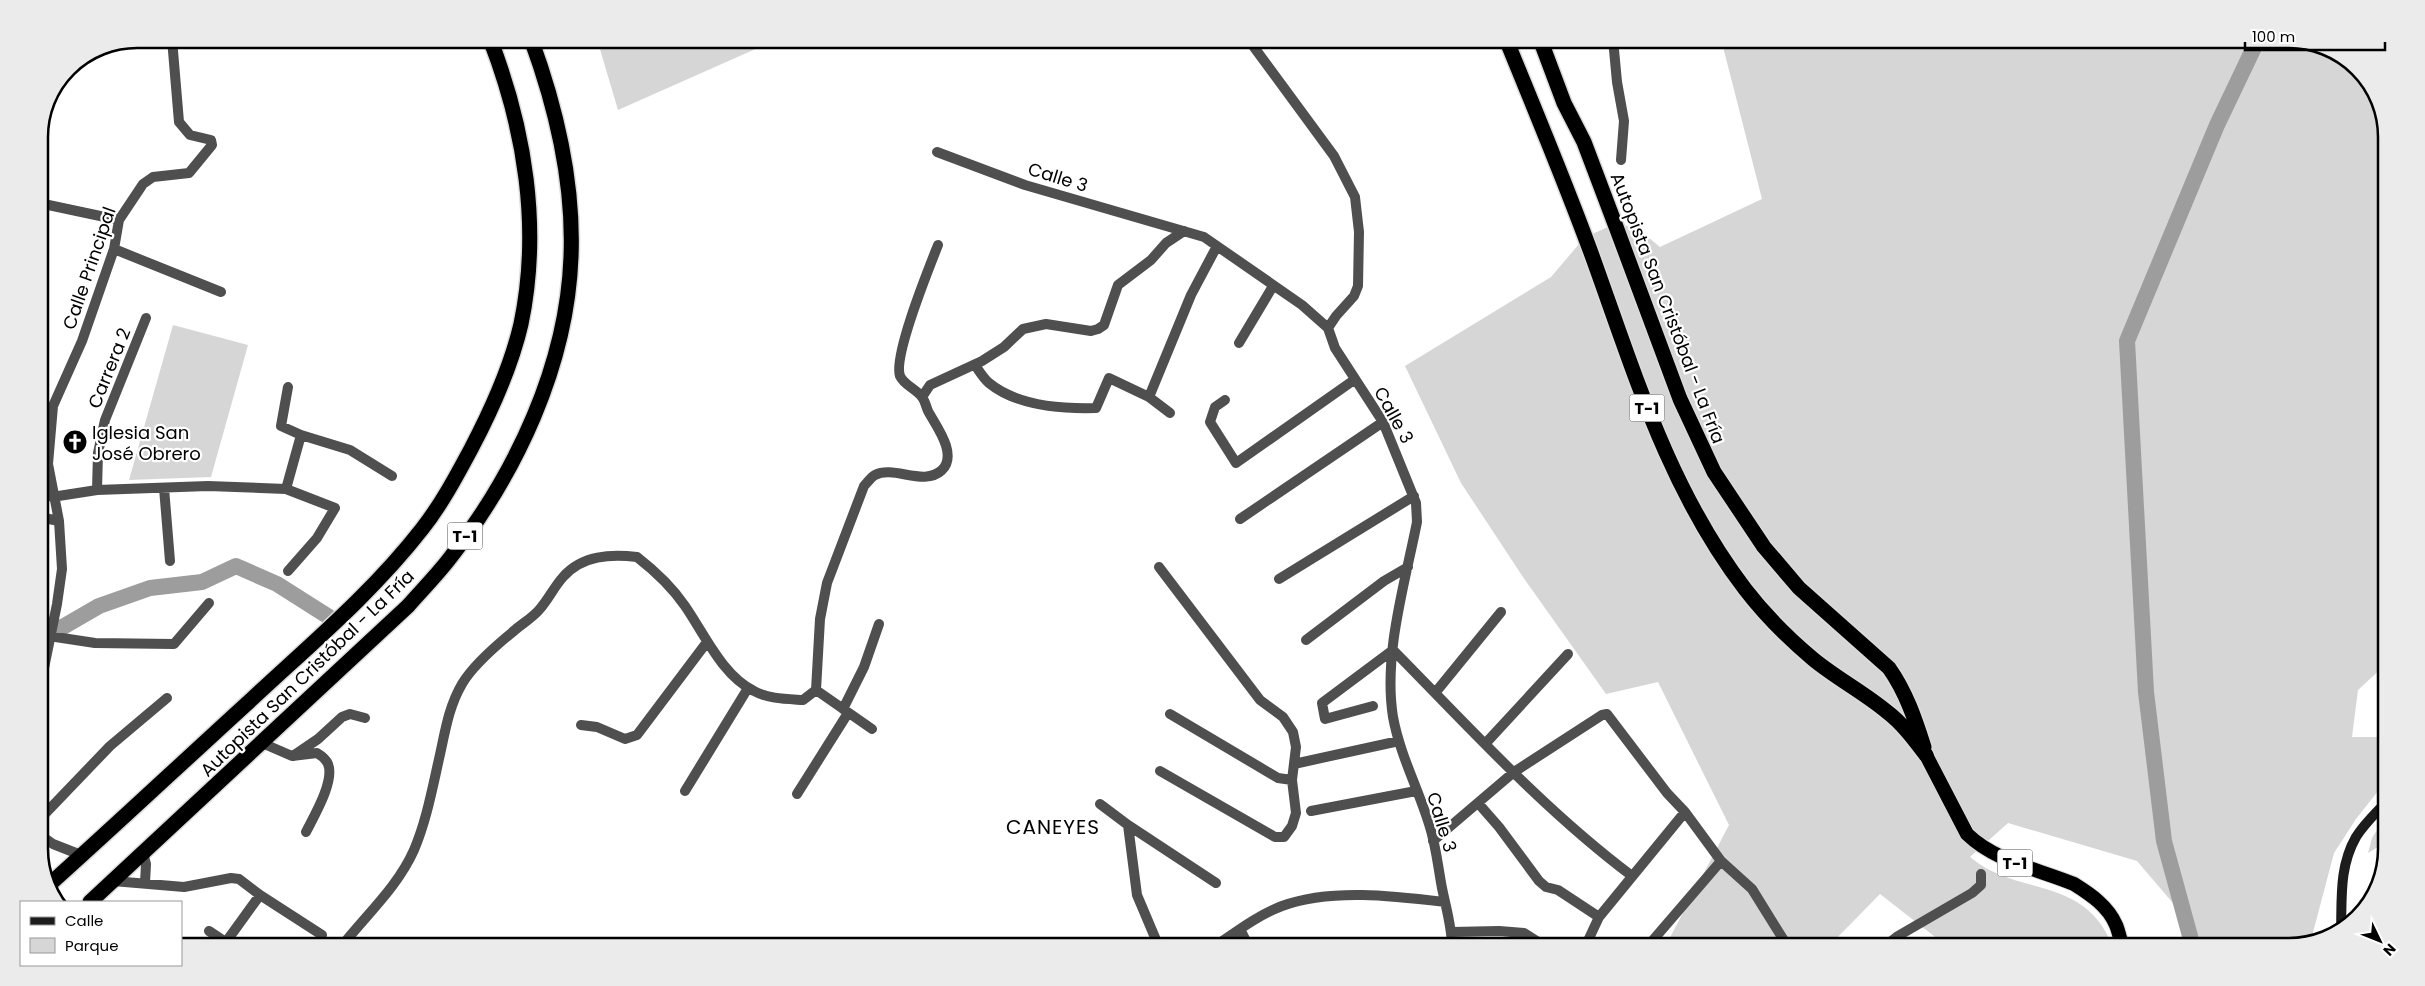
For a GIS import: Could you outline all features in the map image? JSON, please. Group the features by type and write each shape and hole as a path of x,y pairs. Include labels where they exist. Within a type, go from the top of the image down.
{"highway":[{"name":"Autopista San Cristóbal - La Fría","path":"53,881 331,626 387,571 438,507 482,429 518,334 528,282 529,201 518,126 505,77 494,48"},
{"name":"Autopista San Cristóbal - La Fría","path":"91,901 408,606 450,558 506,474 547,380 568,286 571,258 572,221 558,134 534,48"},
{"name":"T-1","path":"1510,48 1585,237 1655,431 1681,488 1711,540 1746,590 1779,628 1821,665 1887,711 1904,727 1926,755 1967,834 1976,843 1995,854 2074,884 2085,891 2110,914 2120,938"},
{"name":"Autopista San Cristóbal - La Fría","path":"1543,48 1564,103 1584,142 1680,399 1714,472 1764,547 1799,588 1894,675 1915,716 1926,755"}],"main road":[{"path":"2341,921 2342,878 2346,858 2357,836 2378,815"}],"street":[{"name":"Calle Principal","path":"48,641 57,604 62,569 59,521 52,497 48,464 53,406 82,341 114,249 119,220 143,184 153,177 189,172 212,146 211,140 190,135 179,122 173,48"},
{"path":"1255,48 1334,156 1355,197 1359,232 1358,286 1354,296 1328,328"},
{"path":"1614,48 1617,82 1624,121 1621,160"},
{"name":"Calle 3","path":"936,152 1025,185 1204,237 1302,305 1328,328 1335,348 1383,422 1414,496 1417,522 1393,650 1390,684 1398,741 1434,841 1452,938"},
{"path":"48,205 119,220"},
{"path":"922,397 930,385 975,365 1004,347 1023,328 1046,324 1091,331 1098,329 1104,325 1118,285 1151,260 1166,243 1184,231"},
{"path":"349,938 387,894 413,851 422,830 440,757 443,732 450,709 463,682 492,651 537,612 565,575 596,557 637,557 668,585 685,605 707,642 732,673 756,693 782,699 803,700 816,690 820,619 827,583 864,486 875,475 887,473 930,476 942,470 946,460 947,450 943,438 922,397 901,377 898,368 912,313 938,245"},
{"path":"1149,397 1191,294 1217,246"},
{"path":"114,249 221,292"},
{"path":"1240,343 1273,286"},
{"name":"Carrera 2","path":"97,490 98,453 105,420 146,318"},
{"path":"975,365 989,383 1017,400 1072,409 1096,408 1109,378 1149,397 1170,413"},
{"path":"1226,400 1215,407 1210,422 1236,463 1354,380"},
{"path":"288,387 281,426 301,435 350,450 392,476"},
{"path":"1240,519 1383,422"},
{"path":"286,489 301,435"},
{"path":"52,497 97,490 208,486 286,489 335,508 317,538 288,571"},
{"path":"164,488 170,561"},
{"path":"1278,579 1414,496"},
{"path":"48,518 59,521"},
{"path":"1160,567 1260,700 1283,717 1290,726 1295,738 1292,780 1296,818 1290,830 1279,838 1258,829 1160,771"},
{"path":"1306,640 1384,582 1408,567"},
{"path":"49,636 95,643 174,644 209,603"},
{"path":"1435,693 1501,612"},
{"path":"798,794 846,711 879,624"},
{"path":"581,725 597,727 625,739 637,735 707,642"},
{"path":"1373,706 1325,720 1322,703 1393,650 1485,744 1574,830 1632,876"},
{"path":"1485,744 1568,654"},
{"path":"685,790 748,688"},
{"path":"816,690 872,728"},
{"path":"48,811 110,746 167,698"},
{"path":"292,756 318,739 342,717 350,714 365,718"},
{"path":"1170,714 1278,778 1292,780"},
{"path":"1434,841 1514,772 1595,719 1608,714 1667,793 1685,812 1722,861 1752,889 1782,938"},
{"path":"1294,764 1398,741"},
{"path":"262,743 292,756 317,753 326,759 330,770 326,789 306,832"},
{"path":"1312,811 1416,790"},
{"path":"1478,803 1499,827 1539,881 1546,887 1558,890 1600,917"},
{"path":"1100,804 1128,826 1216,883"},
{"path":"1590,938 1600,917 1685,812"},
{"path":"1128,826 1137,895 1155,938"},
{"path":"48,840 82,856"},
{"path":"143,853 146,864 145,882"},
{"path":"1655,938 1722,861"},
{"path":"1895,938 1972,893 1981,885 1981,874"},
{"path":"113,881 145,882 167,887 184,887 231,878 239,879 260,895 322,935"},
{"path":"234,938 260,895"},
{"path":"1226,938 1240,928 1283,905 1316,897 1406,897 1445,902"},
{"path":"1240,928 1244,938"},
{"path":"1452,932 1499,930 1524,933 1532,938"},
{"path":"210,932 219,938"}],"green space":[{"path":"600,48 758,48 618,110"},
{"path":"1723,48 2300,48 2317,52 2333,59 2359,82 2373,108 2377,131 2378,672 2358,690 2352,737 2378,737 2378,791 2356,819 2334,853 2312,935 2294,938 2188,938 2184,916 2137,861 2008,823 1970,857 1989,870 2068,897 2085,908 2101,924 2108,938 1936,938 1880,894 1837,938 1670,938 1729,825 1658,682 1606,694 1523,577 1461,483 1405,366 1551,277 1585,237 1615,224 1636,227 1660,247 1762,199"},
{"path":"173,325 248,345 211,477 129,480"},
{"path":"2378,828 2378,847 2368,853 2372,838"}],"waterway":[{"path":"2191,938 2164,841 2146,692 2127,341 2217,125 2254,48"},
{"path":"48,625 61,628 99,606 150,588 202,582 236,566 277,584 329,617"}],"place":[{"name":"Iglesia San José Obrero","path":"75,442"}],"district":[{"name":"CANEYES","path":"1053,827"}]}
